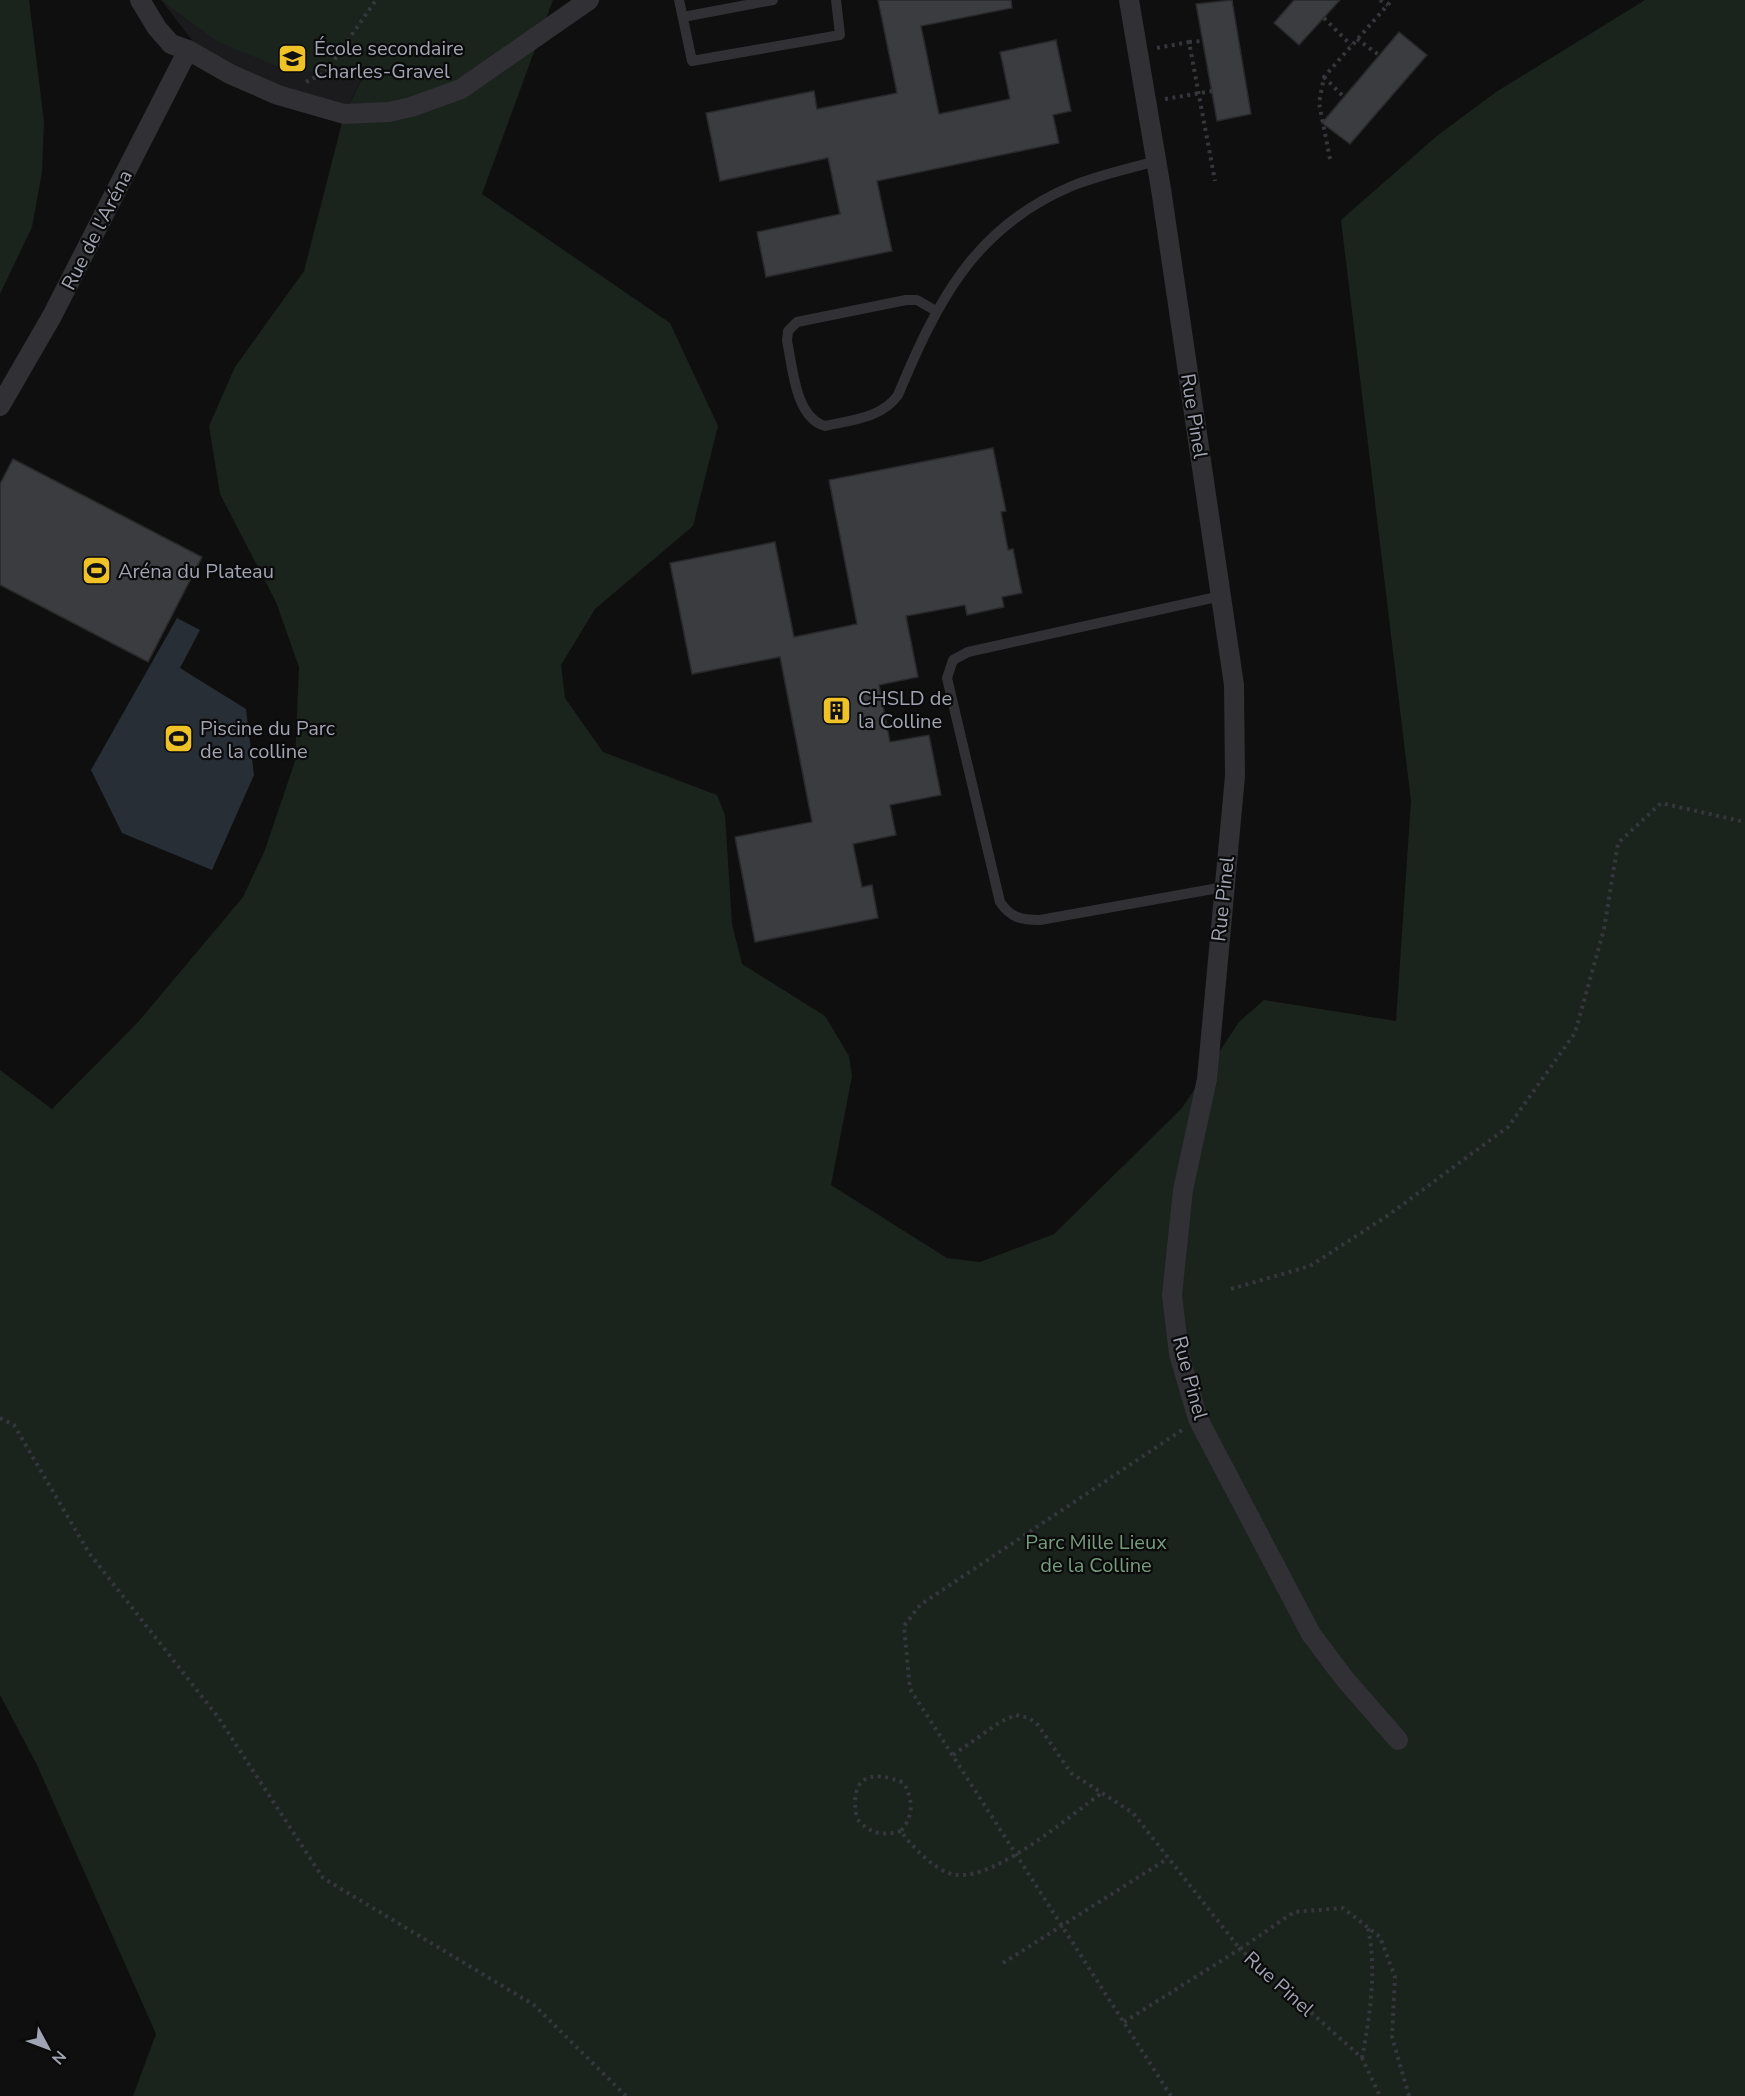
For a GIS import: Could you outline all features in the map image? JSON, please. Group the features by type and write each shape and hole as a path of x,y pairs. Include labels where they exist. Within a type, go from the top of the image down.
{"street":[{"path":"140,0 156,28 171,44 188,50 230,74 278,95 344,114 389,112 411,107 461,89 589,0"},
{"name":"Rue Pinel","path":"1129,0 1156,161 1234,685 1235,751 1207,1079 1182,1199 1172,1295 1179,1354 1198,1419 1311,1634 1344,1678 1398,1740"},
{"name":"Rue de l'Aréna","path":"0,406 52,316 188,50"}],"lane":[{"path":"679,0 692,61 840,35 836,0"},
{"path":"683,17 773,0"},
{"path":"936,310 917,300 906,300 797,322 788,332 787,341 802,406 810,418 825,426 878,413 891,405 936,310 959,273 986,243 1037,203 1073,185 1156,161"},
{"path":"1221,596 968,652 953,660 947,678 1000,902 1008,914 1021,920 1040,920 1224,887"}],"path":[{"path":"278,95 326,72 376,0"},
{"path":"1380,0 1388,5"},
{"path":"1330,159 1319,103 1324,77 1392,0"},
{"path":"1324,18 1351,45"},
{"path":"1357,39 1379,55"},
{"path":"1156,48 1202,41"},
{"path":"1189,42 1215,181"},
{"path":"1324,77 1344,97"},
{"path":"1165,99 1212,91"},
{"path":"1232,1288 1310,1266 1387,1216 1508,1127 1575,1034 1604,929 1618,843 1661,803 1745,822"},
{"path":"0,1418 14,1425 89,1553 218,1717 323,1878 534,2005 626,2096"},
{"path":"1171,2096 910,1689 904,1626 920,1605 1198,1419"},
{"path":"953,1755 1000,1722 1016,1715 1029,1718 1038,1725 1071,1773 1133,1813 1240,1949 1294,1912 1343,1908 1380,1937 1395,1977 1392,2037 1409,2096"},
{"path":"873,1774 888,1776 904,1783 910,1796 912,1809 909,1821 901,1831 885,1835 875,1833 857,1819 855,1791 862,1781 873,1774"},
{"path":"901,1831 930,1862 957,1875 989,1869 1017,1854 1103,1792"},
{"path":"1003,1963 1167,1859"},
{"path":"1362,2058 1372,1976 1372,1946 1367,1927"},
{"name":"Rue Pinel","path":"1124,2022 1240,1949 1362,2058 1380,2096"}],"shaded area":[{"name":"École secondaire Charles-Gravel","path":"161,0 402,0 344,114 202,53"},
{"name":"Piscine du Parc de la colline","path":"177,618 200,630 180,668 246,709 254,775 212,870 122,833 91,770"}],"green space":[{"path":"0,0 29,0 44,122 42,172 32,227 0,294"},
{"name":"Parc Mille Lieux de la Colline","path":"161,0 553,0 482,194 670,323 718,426 693,526 595,609 561,665 565,698 603,752 717,795 725,815 732,924 742,964 825,1016 849,1056 852,1076 831,1185 947,1258 980,1262 1054,1234 1182,1108 1239,1022 1264,1000 1396,1021 1411,801 1341,220 1438,135 1496,92 1645,0 1745,0 1745,2096 133,2096 156,2034 37,1765 0,1695 0,1070 52,1109 139,1021 243,897 265,850 295,761 299,667 276,602 220,494 209,426 235,367 304,271 344,115 368,67 294,73 218,42"}],"building":[{"path":"878,0 1011,0 1012,8 921,26 939,114 1010,99 1000,52 1056,40 1071,111 1053,115 1059,143 877,181 892,251 766,277 757,232 840,214 828,158 720,181 706,113 814,91 817,109 897,93"},
{"path":"1232,0 1251,114 1217,121 1196,4"},
{"path":"1294,0 1340,0 1299,45 1274,23"},
{"path":"1399,32 1427,55 1350,144 1322,123"},
{"name":"CHSLD de la Colline","path":"993,448 1006,511 1001,512 1008,550 1013,549 1022,593 1002,597 1004,607 967,615 965,605 906,616 918,677 879,685 890,742 929,735 941,795 890,805 896,835 853,844 862,887 872,885 878,918 755,942 735,837 812,822 780,657 692,674 670,563 775,542 794,637 857,624 829,480"},
{"name":"Aréna du Plateau","path":"13,459 202,557 148,662 0,585 0,484"}],"place":[{"name":"École secondaire Charles-Gravel","path":"293,59"},
{"name":"Aréna du Plateau","path":"97,571"},
{"name":"CHSLD de la Colline","path":"837,710"},
{"name":"Piscine du Parc de la colline","path":"179,739"}]}
